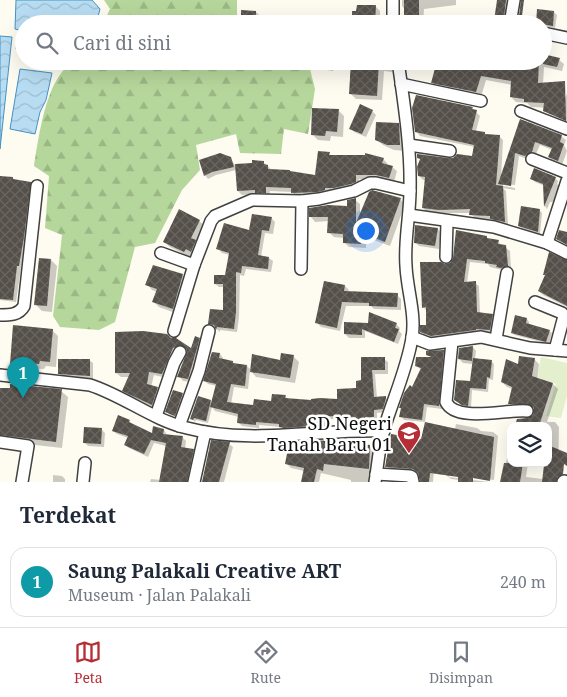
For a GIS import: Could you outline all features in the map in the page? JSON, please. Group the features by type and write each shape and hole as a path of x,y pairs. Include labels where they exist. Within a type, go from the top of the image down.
{"street":[{"path":"393,0 393,15"},
{"path":"512,15 514,0"},
{"path":"552,35 567,38"},
{"path":"399,70 409,145 410,191 406,236 406,266 412,307 412,337 384,431 376,478 410,476 414,482"},
{"path":"401,84 481,101"},
{"path":"521,111 567,129"},
{"path":"409,145 450,152"},
{"path":"532,159 567,173"},
{"path":"546,243 567,181"},
{"path":"174,331 194,265 211,221 215,216 252,200 302,201 319,199 354,191 376,182 410,191"},
{"path":"0,315 14,315 21,311 24,306 37,186"},
{"path":"301,269 302,201"},
{"path":"409,215 447,222 494,227 546,243 567,253"},
{"path":"446,257 447,222"},
{"path":"161,254 194,265"},
{"path":"496,339 507,273"},
{"path":"535,302 562,313 564,316 555,350"},
{"path":"179,426 199,371 208,331"},
{"path":"412,337 430,344 481,337 530,348 567,351"},
{"path":"452,342 446,402 448,407 453,410 479,414 518,410 527,411"},
{"path":"156,416 174,363 180,352"},
{"path":"0,375 90,385 104,389 179,426 205,432 291,436 337,431 384,431"},
{"path":"194,482 205,432"},
{"path":"0,442 28,446 22,482"},
{"path":"83,482 85,463"}],"green space":[{"path":"104,0 237,0 237,15 107,15 110,9"},
{"path":"64,70 310,70 315,89 308,134 284,129 281,154 240,153 236,134 196,145 200,170 182,190 155,243 135,247 115,322 99,330 60,327 53,316 62,235 45,228 49,176 34,166 46,108 57,79"},
{"path":"541,357 567,363 567,396 561,418 546,416 556,384 537,377"}],"water":[{"path":"16,0 92,0 100,9 98,15 15,15"},
{"path":"0,36 12,37 0,149"},
{"path":"20,70 52,73 35,134 10,129"}],"building":[{"path":"404,0 419,0 419,15 404,15"},
{"path":"497,0 506,0 504,15 495,15"},
{"path":"521,0 524,0 522,15 519,15"},
{"path":"357,5 376,5 375,15 352,15 352,11 356,11"},
{"path":"537,9 554,11 553,26 552,15 537,15"},
{"path":"241,10 256,11 256,15 241,15"},
{"path":"552,56 560,58 557,67 552,66"},
{"path":"350,70 378,70 377,96 349,94"},
{"path":"435,70 539,70 538,83 565,81 566,121 543,111 544,103 524,102 524,99 510,97 511,81 481,76 476,92 431,83"},
{"path":"416,95 473,107 472,109 477,110 472,130 485,132 485,134 500,135 496,185 503,186 505,222 490,219 490,216 469,215 470,209 439,210 422,208 425,177 418,176 417,167 420,159 417,158 417,154 449,158 453,158 457,154 472,156 474,145 415,132 412,108"},
{"path":"360,104 373,110 362,134 349,129"},
{"path":"312,108 339,109 337,132 326,131 325,136 311,135"},
{"path":"520,119 562,135 560,142 564,144 558,161 548,157 552,148 535,142 532,152 525,156 515,153 511,186 498,184"},
{"path":"376,122 399,123 400,145 387,145 375,140"},
{"path":"318,151 330,152 329,155 365,155 365,153 384,158 382,163 393,166 389,178 376,175 356,175 356,182 334,188 325,188 325,190 318,192 291,193 291,188 266,187 266,193 255,193 255,190 237,191 235,164 252,163 252,160 264,161 264,164 268,165 268,169 290,170 315,175"},
{"path":"220,153 231,157 234,167 212,172 204,176 199,160"},
{"path":"534,168 556,177 544,207 543,184 530,179"},
{"path":"0,176 31,182 13,300 0,299"},
{"path":"372,190 401,198 385,242 362,233 361,244 343,243 343,234 327,233 328,217 309,217 309,208 328,205 347,206 347,200 356,198 356,223 369,192"},
{"path":"521,206 540,209 538,232 518,226"},
{"path":"179,209 200,220 191,238 196,240 191,252 186,249 184,252 163,242"},
{"path":"252,214 272,217 269,231 262,230 258,255 269,257 268,269 242,266 241,273 236,272 234,329 217,327 216,330 214,325 208,324 210,309 223,310 223,284 214,284 214,275 225,275 229,253 216,249 224,223 249,230"},
{"path":"415,225 438,228 435,246 414,243"},
{"path":"456,230 499,240 498,244 506,245 508,266 501,268 496,267 497,265 485,263 485,261 467,259 464,282 476,281 477,312 493,314 490,330 476,329 431,336 420,332 420,325 426,325 426,307 422,308 420,262 450,263 453,258"},
{"path":"559,230 567,232 567,245 556,239"},
{"path":"549,252 567,260 567,306 538,291 545,275 543,275"},
{"path":"39,258 51,259 47,306 34,305"},
{"path":"153,265 183,274 173,309 152,302 157,289 145,285"},
{"path":"324,281 345,285 344,291 398,293 397,307 369,306 369,303 342,302 337,328 315,323"},
{"path":"369,312 397,323 395,328 399,329 394,342 362,329 362,335 344,334 344,322 368,323"},
{"path":"515,315 527,318 526,323 550,330 546,342 511,333"},
{"path":"13,325 53,329 50,362 40,361 39,364 25,363 25,366 10,364"},
{"path":"143,331 167,334 191,348 195,336 200,338 188,379 177,377 187,352 186,348 180,345 173,348 162,374 149,372 147,384 158,387 152,405 122,391 130,373 115,373 115,332"},
{"path":"473,346 472,361 458,359 459,348"},
{"path":"444,350 439,406 424,404 422,420 399,417 401,408 399,408 404,393 410,385 412,387 421,368 415,366 416,357 432,357 426,355 426,351"},
{"path":"212,352 220,353 219,358 247,365 245,386 231,384 227,402 253,405 254,399 271,401 272,394 286,395 285,398 311,400 320,398 337,399 337,389 356,388 356,381 361,380 361,357 385,357 385,370 372,370 374,397 386,396 383,409 374,410 374,417 365,417 365,424 356,424 356,417 324,416 324,425 284,428 279,427 279,424 256,422 256,425 237,423 238,414 210,407 216,384 203,381"},
{"path":"281,353 294,355 290,378 250,372 252,354 280,360"},
{"path":"519,356 535,358 532,376 553,383 540,422 516,422 517,419 533,415 534,408 527,404 508,404 512,387 501,382 506,359 518,364"},
{"path":"473,358 492,360 490,378 487,377 486,389 470,388 468,406 462,405 454,400 456,380 470,381"},
{"path":"58,359 90,359 90,376 58,374"},
{"path":"10,384 62,389 56,442 0,435 0,388 10,388"},
{"path":"173,390 183,393 175,416 165,412"},
{"path":"198,396 211,400 206,421 190,419"},
{"path":"118,415 152,433 153,426 164,429 163,434 183,436 181,447 194,449 187,482 159,482 166,443 151,440 144,454 124,445 128,436 112,431"},
{"path":"425,422 494,437 490,481 473,478 473,482 458,482 458,477 430,473 429,482 420,482 418,473 413,469 385,467 391,434 421,439"},
{"path":"84,427 102,428 101,444 83,443"},
{"path":"211,440 230,442 219,482 202,482"},
{"path":"335,440 370,445 369,469 324,464 323,471 317,469 314,482 301,482 304,468 285,464 289,443 309,447 310,441"},
{"path":"552,447 567,453 567,466 564,464 563,474 558,477 556,482 542,482 544,467 552,467"},
{"path":"504,463 507,463 507,467 522,467 520,482 500,482"}],"place":[{"name":"Saung Palakali Creative ART","path":"23,398"},
{"name":"SD Negeri Tanah Baru 01","path":"409,454"}]}
